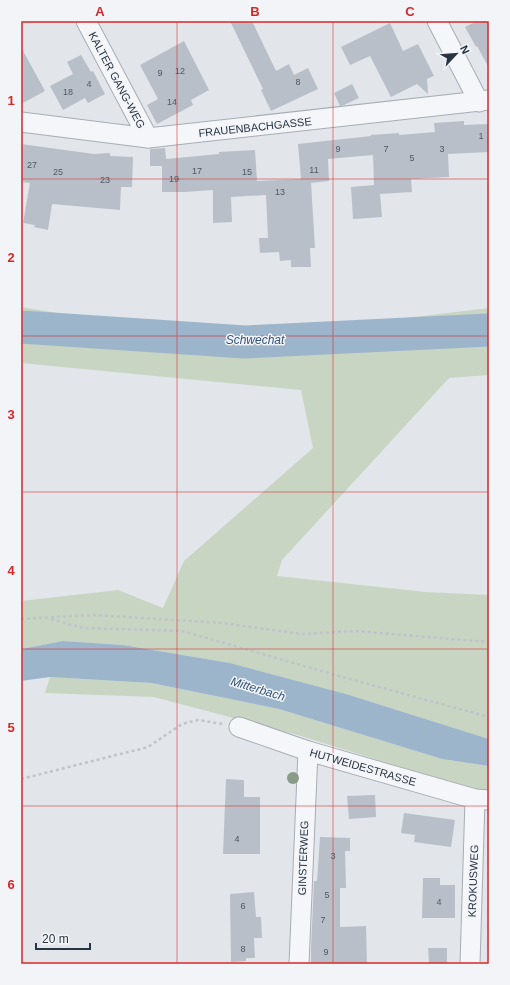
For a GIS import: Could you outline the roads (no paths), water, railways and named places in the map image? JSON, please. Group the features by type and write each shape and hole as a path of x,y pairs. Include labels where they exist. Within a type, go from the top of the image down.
{"street":[{"name":"KALTER GANG-WEG","path":"86,21 148,138"},
{"path":"437,21 484,101"},
{"name":"FRAUENBACHGASSE","path":"21,122 148,138 484,101"},
{"name":"HUTWEIDESTRASSE","path":"239,727 308,751 482,799"},
{"name":"GINSTERWEG","path":"299,964 308,751"},
{"name":"KROKUSWEG","path":"470,964 482,799"}],"water":[{"name":"Mitterbach","path":"63,641 123,645 230,663 346,694 489,739 489,766 442,759 279,709 151,683 50,677 21,681 21,649"}],"waterway":[{"name":"Schwechat","path":"21,327 245,342 489,330"}]}
